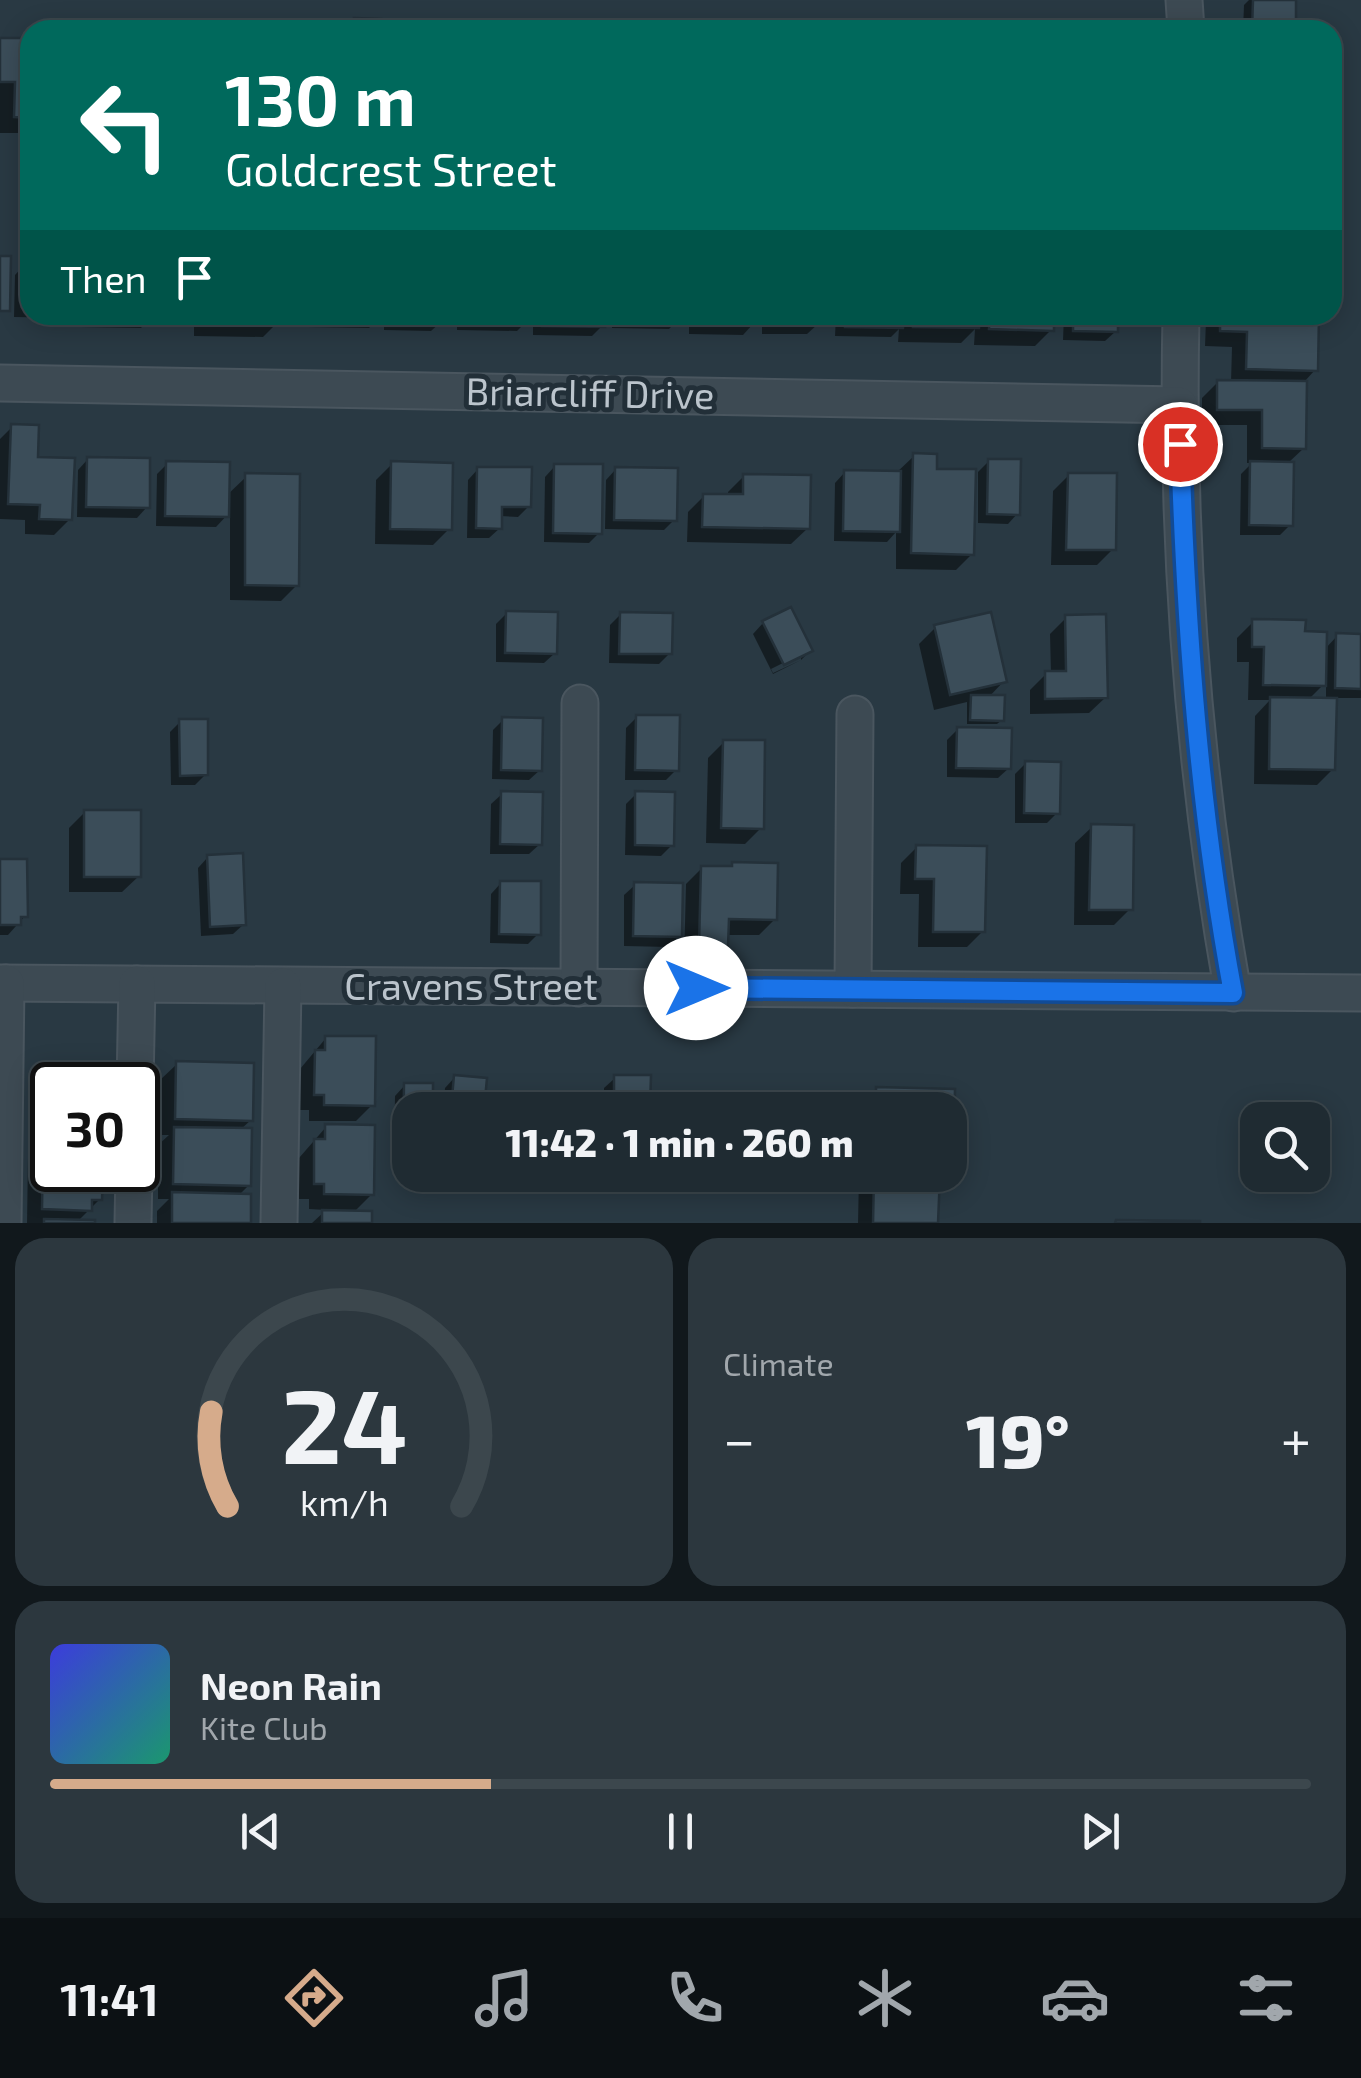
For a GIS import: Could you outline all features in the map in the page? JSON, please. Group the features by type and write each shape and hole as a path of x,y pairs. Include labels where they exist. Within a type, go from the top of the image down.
{"street":[{"path":"1181,325 1179,404 1191,687 1210,852 1233,993"},
{"name":"Briarcliff Drive","path":"0,383 1179,404"},
{"path":"579,988 580,703"},
{"path":"852,988 855,714"},
{"path":"3,983 3,1223"},
{"name":"Cravens Street","path":"3,983 1361,993"},
{"path":"136,1062 137,984"},
{"path":"279,1223 282,986"},
{"path":"134,1192 134,1223"}],"building":[{"path":"1253,0 1296,0 1296,20 1252,20"},
{"path":"0,38 20,38 20,117 14,117 15,82 0,82"},
{"path":"0,256 11,256 10,311 0,311"},
{"path":"605,325 605,327 542,326"},
{"path":"845,325 903,325 903,328"},
{"path":"913,325 979,325 979,328"},
{"path":"989,325 1054,325 1054,331 989,329"},
{"path":"1073,325 1118,325 1118,332 1073,331"},
{"path":"1220,325 1319,325 1318,371 1246,369 1247,332 1220,331"},
{"path":"1217,380 1307,381 1306,449 1262,448 1262,410 1217,410"},
{"path":"11,424 39,425 38,457 75,458 72,520 39,519 40,505 8,504"},
{"path":"913,453 937,454 937,469 976,469 974,555 911,553"},
{"path":"87,457 150,458 150,508 86,507"},
{"path":"988,459 1021,459 1020,515 987,514"},
{"path":"166,461 230,462 229,517 165,516"},
{"path":"391,461 453,463 452,530 390,529"},
{"path":"1250,461 1294,462 1293,526 1249,525"},
{"path":"554,464 603,464 602,534 553,533"},
{"path":"477,467 532,467 531,507 502,507 502,529 476,528"},
{"path":"615,467 678,468 677,521 614,520"},
{"path":"844,470 901,471 900,532 843,531"},
{"path":"245,473 300,474 299,586 245,585"},
{"path":"1068,473 1117,473 1116,550 1066,550"},
{"path":"743,474 811,475 810,529 702,527 703,494 743,494"},
{"path":"791,607 813,651 784,665 762,621"},
{"path":"506,611 558,612 557,654 505,653"},
{"path":"620,612 673,613 672,654 619,654"},
{"path":"991,612 1007,682 950,695 934,625"},
{"path":"1106,614 1108,698 1045,699 1045,671 1066,671 1065,615"},
{"path":"1252,619 1306,620 1305,631 1327,632 1326,686 1263,685 1264,647 1252,647"},
{"path":"1336,633 1361,634 1361,689 1335,688"},
{"path":"971,695 1005,695 1004,721 970,720"},
{"path":"1270,697 1337,698 1335,770 1269,769"},
{"path":"636,715 680,715 679,771 635,770"},
{"path":"502,717 543,718 542,771 501,770"},
{"path":"179,719 208,719 208,775 180,776"},
{"path":"957,727 1012,728 1011,769 956,768"},
{"path":"723,740 765,740 764,829 721,828"},
{"path":"1025,761 1061,762 1060,814 1024,813"},
{"path":"501,791 543,792 542,845 500,844"},
{"path":"635,791 675,792 674,846 635,845"},
{"path":"84,810 141,810 141,877 84,877"},
{"path":"1091,824 1134,825 1133,910 1089,910"},
{"path":"916,845 987,846 985,932 933,932 934,879 915,879"},
{"path":"243,853 246,925 210,927 207,855"},
{"path":"0,859 27,859 28,917 21,917 21,925 0,925"},
{"path":"732,862 778,863 777,920 729,919 728,947 699,946 701,866 732,866"},
{"path":"500,881 541,881 541,935 499,934"},
{"path":"634,882 683,883 682,937 633,936"},
{"path":"325,1036 376,1036 375,1106 324,1105 324,1095 314,1095 315,1050 325,1050"},
{"path":"176,1061 254,1063 253,1121 175,1119"},
{"path":"454,1075 487,1078 486,1092 452,1092"},
{"path":"614,1075 651,1075 651,1092 614,1092"},
{"path":"404,1083 433,1083 433,1092 404,1092"},
{"path":"876,1087 955,1089 955,1092 876,1092"},
{"path":"325,1124 375,1125 374,1195 324,1194 324,1184 314,1184 314,1139 325,1139"},
{"path":"174,1127 252,1128 251,1186 173,1184"},
{"path":"42,1192 102,1192 102,1200 92,1200 92,1211 42,1209"},
{"path":"172,1192 251,1194 251,1223 172,1223"},
{"path":"874,1192 939,1192 938,1223 873,1223"},
{"path":"322,1210 372,1211 372,1223 322,1223"},
{"path":"44,1219 95,1220 95,1223 44,1223"},
{"path":"1200,1221 1200,1223 1115,1223"}],"route":[{"path":"696,988 1233,993 1200,779 1190,668 1180,444"}]}
